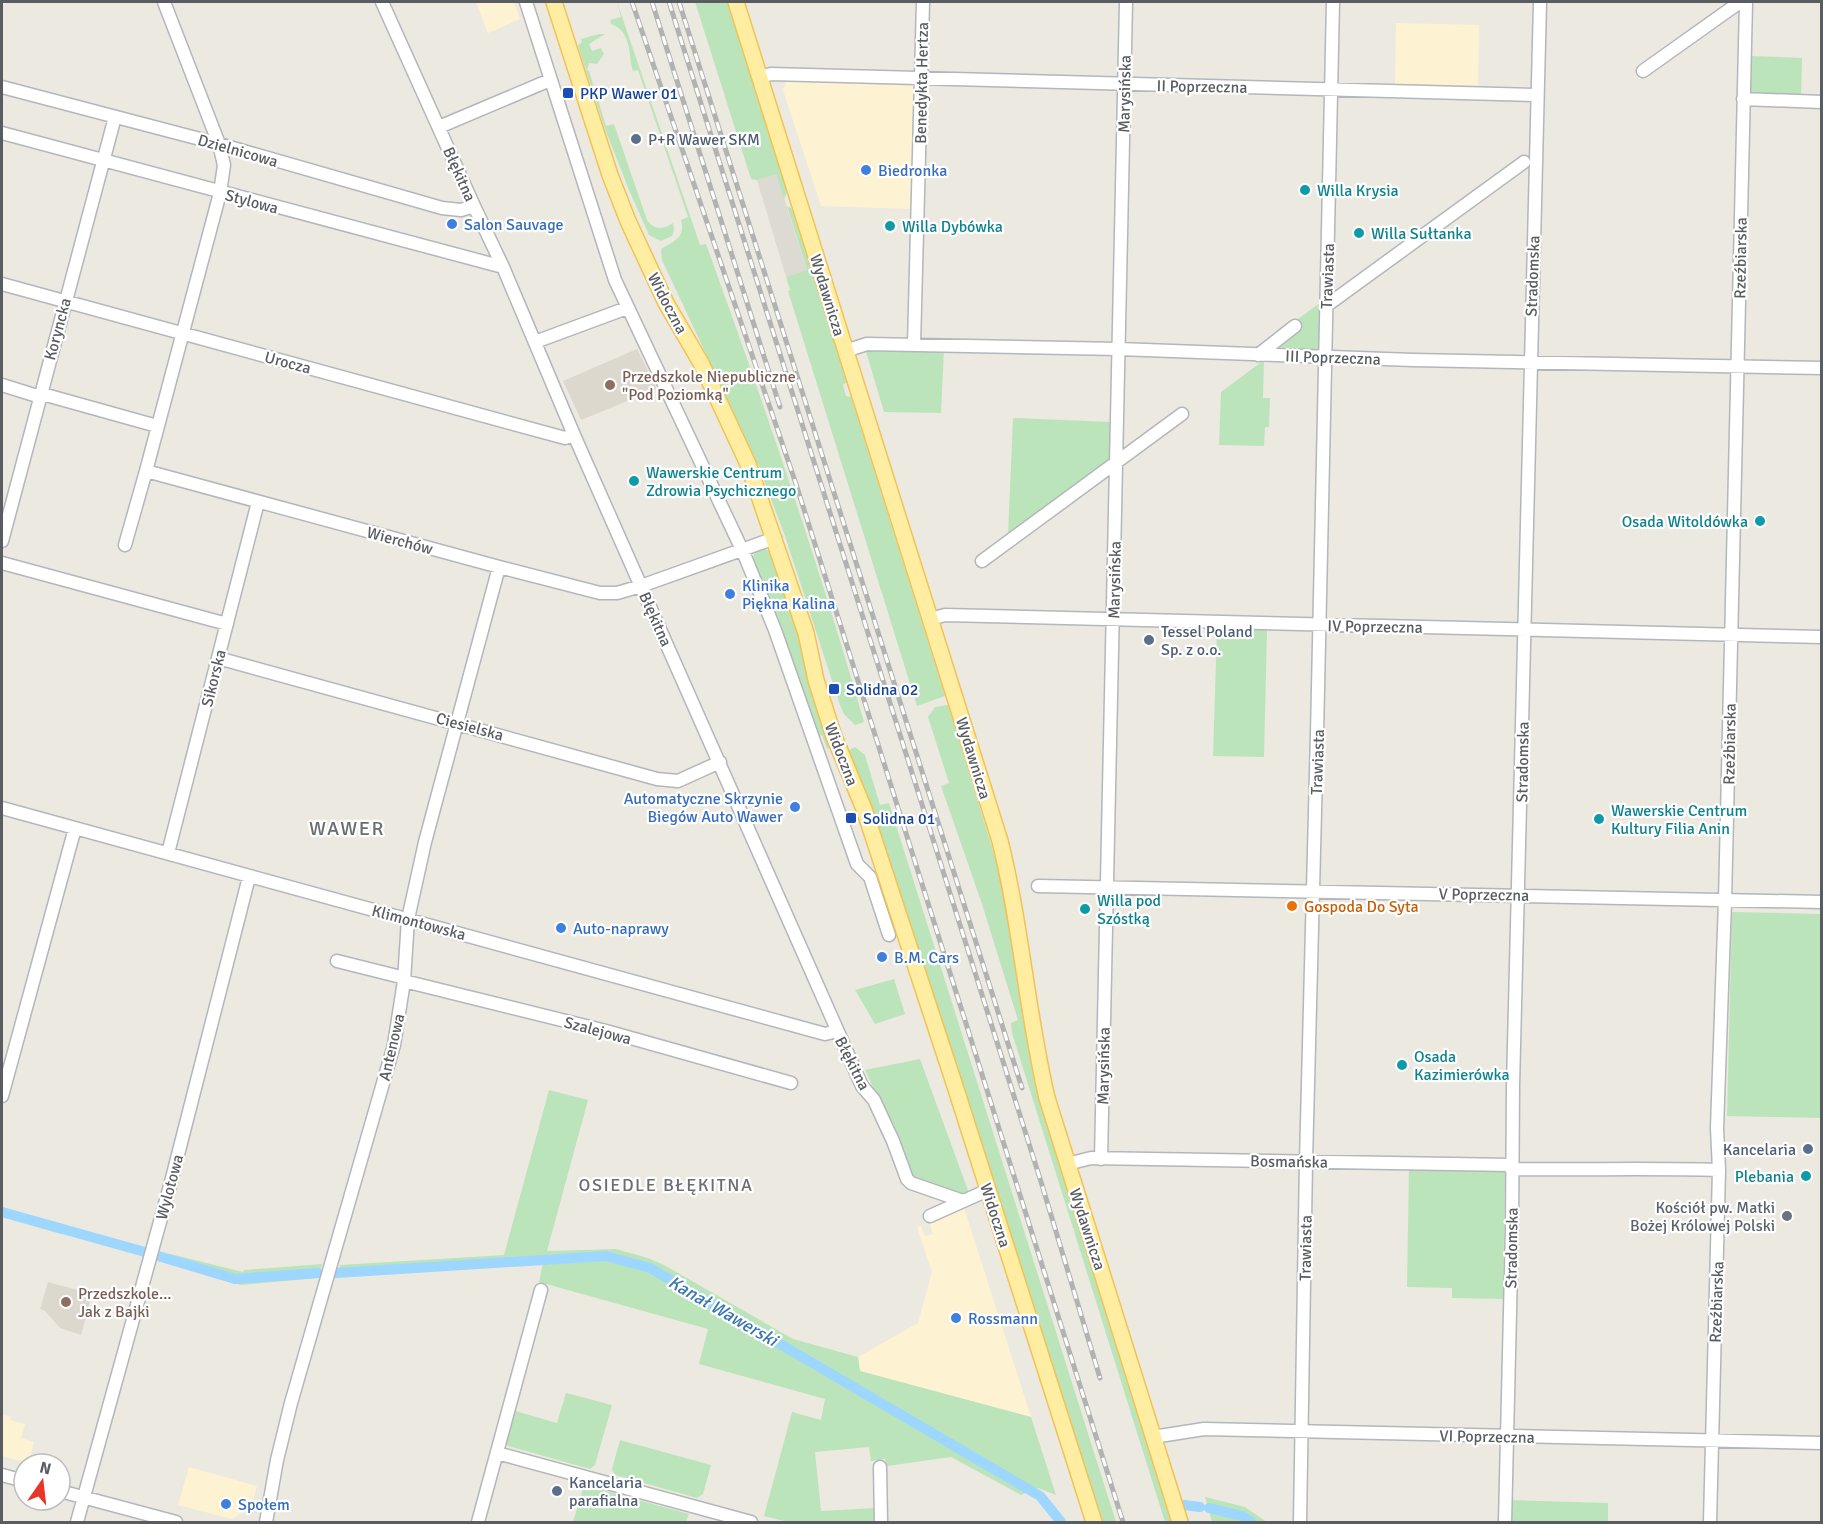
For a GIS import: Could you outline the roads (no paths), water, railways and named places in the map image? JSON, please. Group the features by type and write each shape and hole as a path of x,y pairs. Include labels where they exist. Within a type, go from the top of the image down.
{"main road":[{"name":"Widoczna","path":"554,2 610,175 628,221 666,303 701,363 748,464 775,538 808,640 816,680 832,734 864,809 1094,1522"},
{"name":"Wydawnicza","path":"735,2 1000,841 1010,886 1042,1076 1067,1164 1180,1522"}],"street":[{"path":"124,545 220,193 224,165 219,144 164,2"},
{"name":"Błękitna","path":"382,2 503,267 574,435 837,1031 862,1086 874,1100 907,1179 911,1183 963,1201"},
{"name":"Widoczna","path":"525,2 615,280 743,551 775,630 857,864 870,877 889,935"},
{"name":"Benedykta Hertza","path":"914,345 923,2"},
{"name":"Marysińska","path":"1101,1159 1126,2"},
{"name":"Trawiasta","path":"1300,1522 1306,1161 1333,2"},
{"name":"Stradomska","path":"1505,1522 1511,1167 1540,2"},
{"path":"1643,71 1740,2"},
{"name":"Rzeźbiarska","path":"1710,1522 1719,1170 1717,1128 1725,901 1746,2"},
{"name":"II Poprzeczna","path":"760,77 771,74 1537,95"},
{"path":"439,127 550,81"},
{"name":"Dzielnicowa","path":"2,87 219,144 442,207 460,210 474,206"},
{"path":"1743,99 1821,102"},
{"name":"Koryncka","path":"2,542 64,301 115,117"},
{"name":"Stylowa","path":"2,133 503,267"},
{"path":"1326,306 1524,162"},
{"name":"Urocza","path":"2,284 565,438 574,435"},
{"path":"535,342 627,308"},
{"path":"1258,355 1295,326"},
{"name":"III Poprzeczna","path":"845,351 867,344 1821,368"},
{"path":"2,385 40,395 46,394 157,426"},
{"path":"982,561 1182,414"},
{"name":"Wierchów","path":"146,471 600,593 617,593 641,586 775,538"},
{"name":"Sikorska","path":"168,853 258,502"},
{"path":"2,563 226,624"},
{"name":"Antenowa","path":"266,1522 277,1460 291,1403 394,1045 404,980 408,919 425,842 498,567"},
{"name":"IV Poprzeczna","path":"930,619 945,615 1113,618 1821,637"},
{"name":"Ciesielska","path":"218,658 668,781 678,781 720,762"},
{"name":"Klimontowska","path":"2,808 825,1034 837,1031"},
{"path":"2,1096 75,828"},
{"name":"Wylotowa","path":"76,1522 171,1182 249,877"},
{"name":"V Poprzeczna","path":"1038,886 1821,902"},
{"name":"Szalejowa","path":"337,961 606,1031 791,1083"},
{"name":"Bosmańska","path":"1067,1164 1083,1159 1101,1159 1306,1161 1610,1170 1638,1167 1719,1170"},
{"path":"930,1216 988,1190"},
{"path":"478,1522 541,1290"},
{"name":"VI Poprzeczna","path":"1153,1437 1204,1429 1821,1443"},
{"path":"497,1453 751,1522"},
{"path":"880,1467 881,1522"},
{"path":"72,1494 177,1522"}],"waterway":[{"name":"Kanał Wawerski","path":"2,1212 145,1252"},
{"name":"Kanał Wawerski","path":"158,1256 235,1279 318,1273"},
{"name":"Kanał Wawerski","path":"336,1273 606,1256 650,1268 1040,1496 1061,1522"},
{"name":"Kanał Wawerski","path":"1185,1505 1200,1507"},
{"name":"Kanał Wawerski","path":"1209,1508 1242,1516 1251,1522"}],"railway":[{"path":"632,2 796,484 1123,1522"},
{"path":"652,2 780,407"},
{"path":"669,2 1042,1185 1100,1378"},
{"path":"679,2 1022,1088"}],"place":[{"name":"PKP Wawer 01","path":"568,93"},
{"name":"P+R Wawer SKM","path":"636,139"},
{"name":"Biedronka","path":"866,170"},
{"name":"Willa Krysia","path":"1305,190"},
{"name":"Salon Sauvage","path":"452,224"},
{"name":"Willa Dybówka","path":"890,226"},
{"name":"Willa Sułtanka","path":"1359,233"},
{"name":"Przedszkole Niepubliczne \"Pod Poziomką\"","path":"610,385"},
{"name":"Wawerskie Centrum Zdrowia Psychicznego","path":"634,481"},
{"name":"Osada Witoldówka","path":"1760,521"},
{"name":"Klinika Piękna Kalina","path":"730,594"},
{"name":"Tessel Poland Sp. z o.o.","path":"1149,640"},
{"name":"Solidna 02","path":"834,689"},
{"name":"Automatyczne Skrzynie Biegów Auto Wawer","path":"795,807"},
{"name":"Solidna 01","path":"851,818"},
{"name":"Wawerskie Centrum Kultury Filia Anin","path":"1599,819"},
{"name":"Gospoda Do Syta","path":"1292,906"},
{"name":"Willa pod Szóstką","path":"1085,909"},
{"name":"Auto-naprawy","path":"561,928"},
{"name":"B.M. Cars","path":"882,957"},
{"name":"Osada Kazimierówka","path":"1402,1065"},
{"name":"Kancelaria","path":"1808,1149"},
{"name":"Plebania","path":"1806,1176"},
{"name":"Kościół pw. Matki Bożej Królowej Polski","path":"1787,1216"},
{"name":"Przedszkole... Jak z Bajki","path":"66,1302"},
{"name":"Rossmann","path":"956,1318"},
{"name":"Kancelaria parafialna","path":"557,1491"},
{"name":"Społem","path":"226,1504"}],"district":[{"name":"WAWER","path":"347,828"},
{"name":"OSIEDLE BŁĘKITNA","path":"666,1185"}]}
